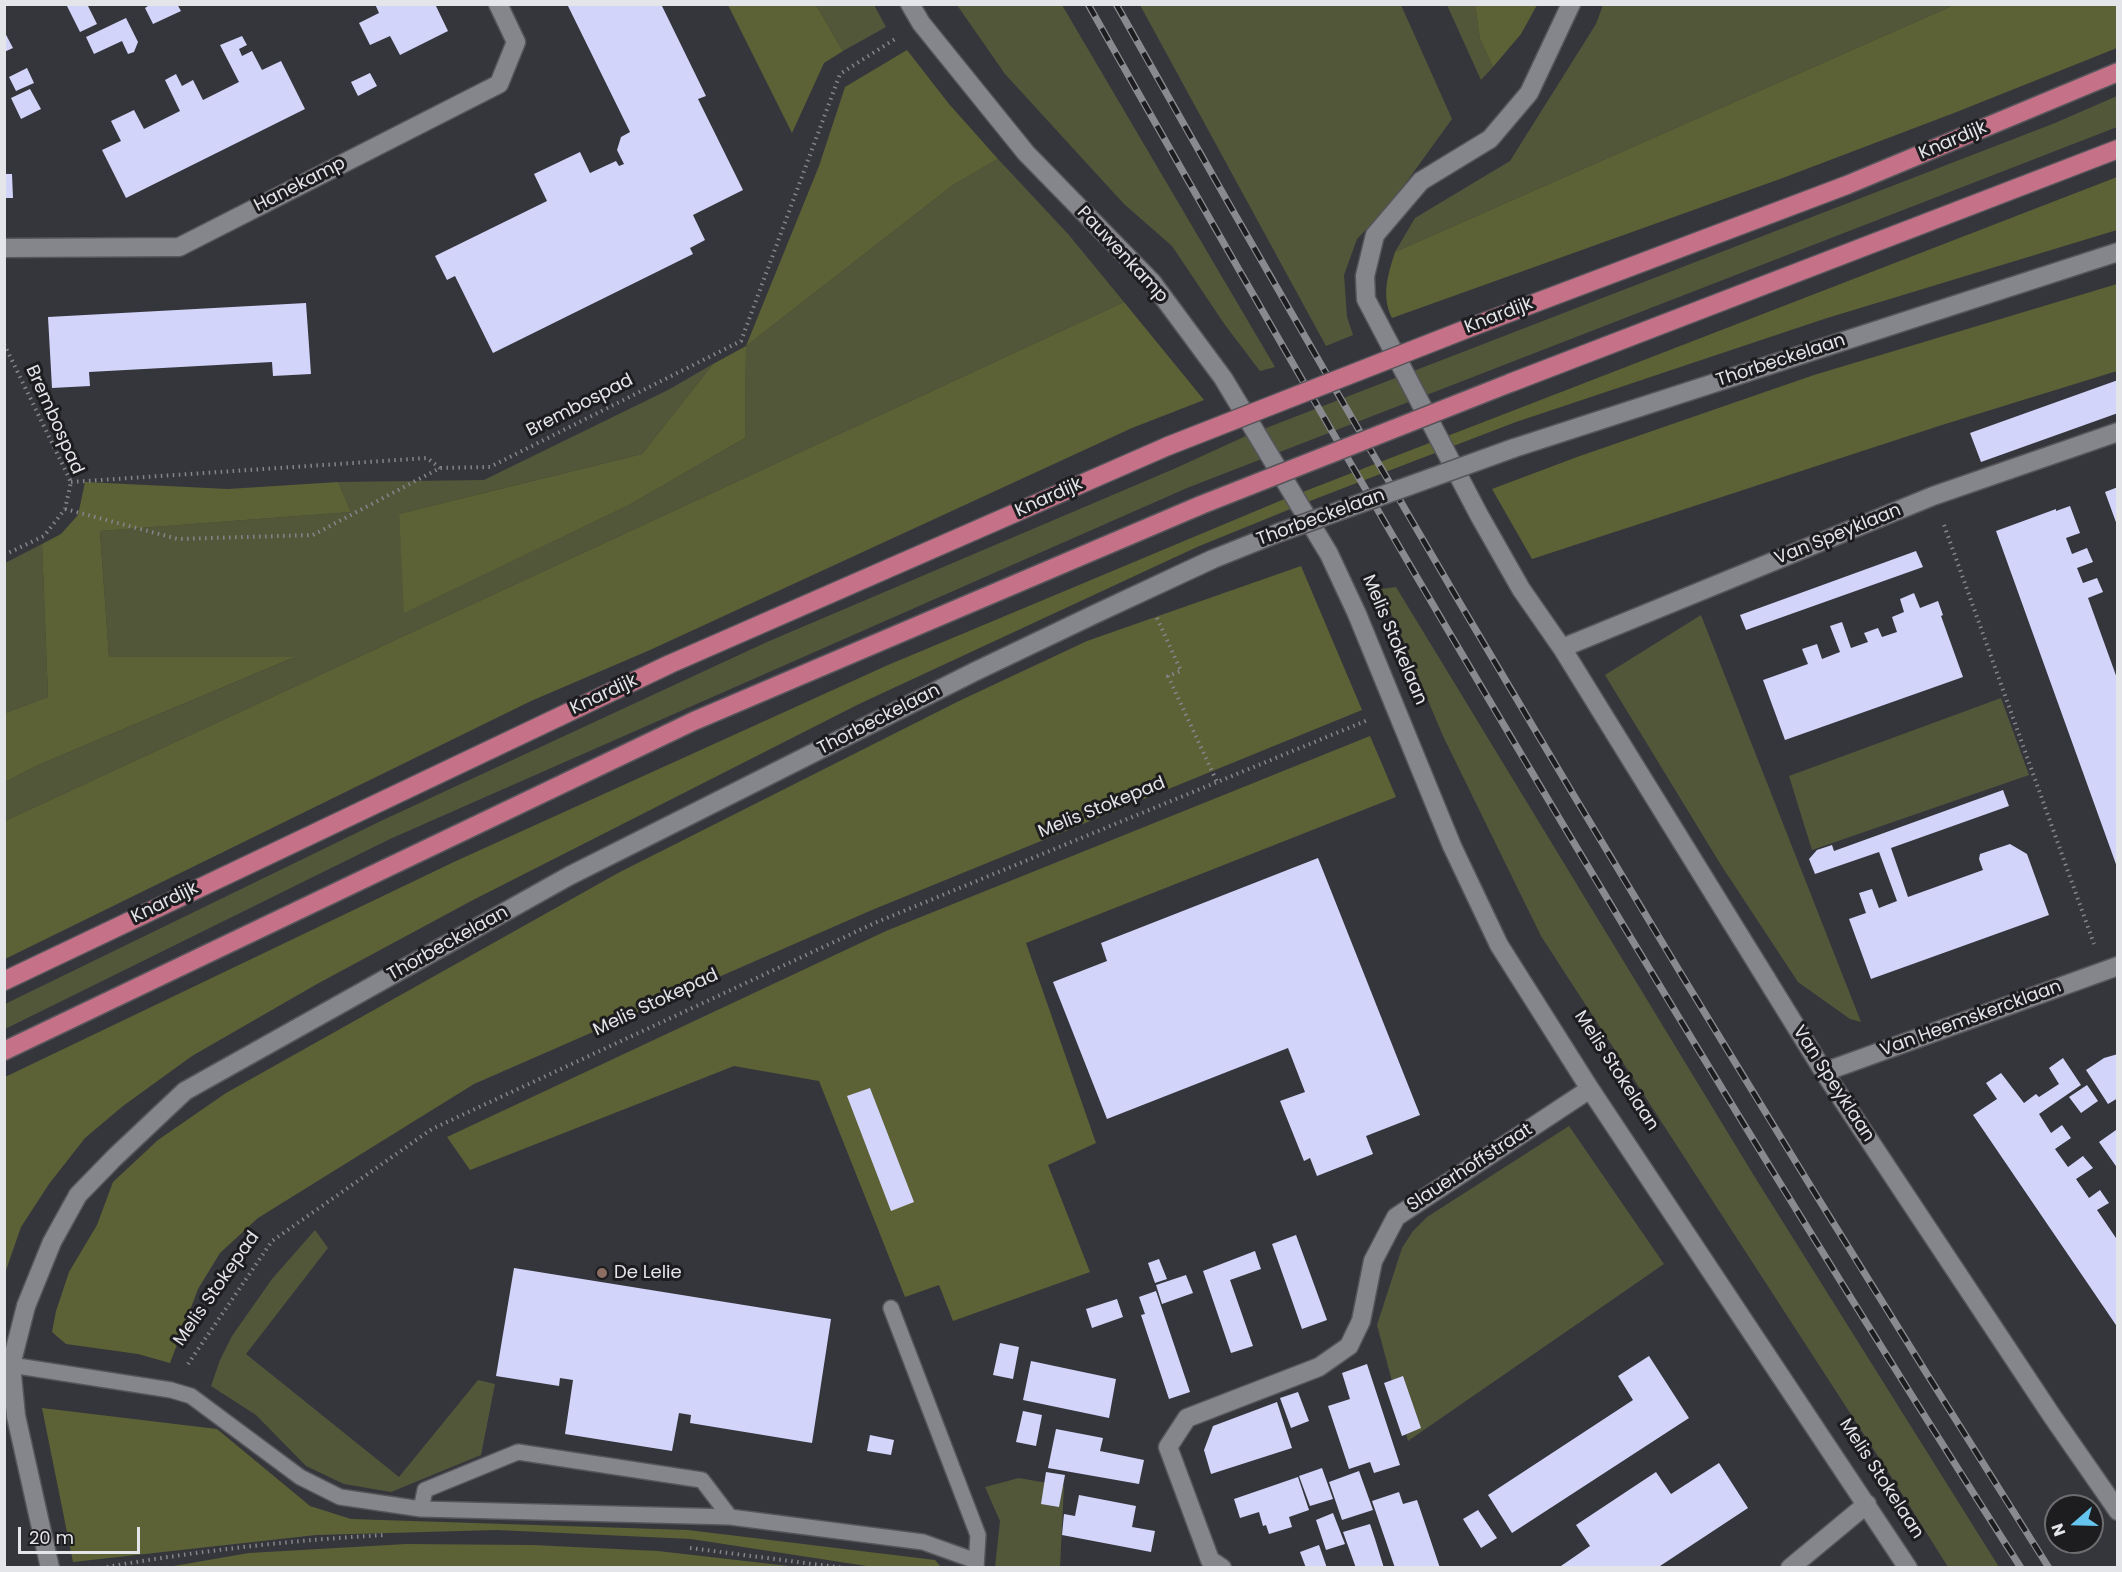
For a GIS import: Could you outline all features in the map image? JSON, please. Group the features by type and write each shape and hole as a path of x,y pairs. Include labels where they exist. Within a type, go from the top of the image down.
{"main road":[{"name":"Knardijk","path":"4,981 670,664 1168,446 1474,326 1847,185 2118,72"},
{"path":"4,1051 694,721 1201,504 2118,149"}],"street":[{"name":"Hanekamp","path":"4,248 179,247 499,84 516,42 498,4"},
{"name":"Pauwenkamp","path":"910,4 921,23 1026,153 1152,282 1223,378 1329,554"},
{"name":"Van Speyklaan","path":"1571,4 1529,93 1490,139 1421,182 1375,235 1365,276 1366,299 1479,515 1521,589 1562,648 1824,1072 2118,1512"},
{"name":"Thorbeckelaan","path":"50,1568 16,1416 11,1365 26,1306 52,1242 78,1195 185,1091 569,876 1071,625 1213,559 1278,533 1514,448 2118,252"},
{"name":"Van Speyklaan","path":"1562,648 1933,496 2118,432"},
{"name":"Melis Stokelaan","path":"1329,554 1357,614 1452,846 1499,945 1590,1089 1908,1568"},
{"name":"Van Heemskercklaan","path":"1824,1072 2110,969"},
{"name":"Slauerhoffstraat","path":"1222,1568 1210,1560 1168,1447 1187,1418 1319,1367 1349,1346 1361,1322 1373,1261 1396,1217 1590,1089"},
{"path":"1790,1568 1867,1504"}],"lane":[{"path":"11,1365 171,1390 191,1396 300,1477 340,1497 421,1509 730,1517 923,1542 976,1564 978,1535 891,1308"},
{"path":"421,1509 425,1490 518,1452 702,1480 730,1517"}],"path":[{"name":"Brembospad","path":"65,509 178,538 313,534 440,468 490,466 741,341 840,74 921,23"},
{"name":"Brembospad","path":"4,344 71,482 65,509 44,536 4,555"},
{"path":"71,482 427,458 440,468"},
{"path":"1933,496 2110,969"},
{"path":"1162,629 1181,671 1168,676 1217,782"},
{"name":"Melis Stokepad","path":"171,1390 272,1241 432,1129 877,922 1395,709"},
{"path":"101,1568 191,1552 389,1535"},
{"path":"680,1547 829,1564 844,1568"}],"green space":[{"path":"728,5 816,5 843,51 824,63 792,133"},
{"path":"816,5 874,5 886,27 843,51"},
{"path":"957,5 1062,5 1275,367 1260,371 1225,325 1172,246 1124,204 1005,74"},
{"path":"1140,5 1401,5 1452,119 1389,206 1357,239 1344,275 1347,317 1353,335 1326,346"},
{"path":"1447,5 1475,5 1480,39 1493,67 1481,80"},
{"path":"1475,5 1537,5 1521,34 1493,67 1480,39"},
{"path":"1603,5 1954,5 1395,252 1415,218 1510,161 1596,24"},
{"path":"1954,5 2117,5 2117,48 1780,179 1392,318 1386,293 1395,252"},
{"path":"907,50 949,104 998,159 953,185 746,346 819,166 845,87"},
{"path":"2117,96 2117,127 1187,488 390,839 5,1029 5,1004 383,820 767,642 1176,468 1248,435 2055,123"},
{"path":"998,159 1068,234 1124,302 5,821 5,782 38,765 293,658 109,657 100,531 351,512 338,482 484,480 668,390 713,364 642,454 399,514 405,612 629,505 745,438 746,346 953,185"},
{"path":"2117,177 2117,230 1824,319 1516,422 1197,547 859,704 473,900 317,984 192,1056 123,1106 85,1138 49,1184 21,1227 5,1273 5,1077 456,861 888,665 1282,500"},
{"path":"2117,284 2117,371 1942,425 1532,559 1492,489 1814,375"},
{"path":"1124,302 1204,400 1132,428 650,650 531,701 5,959 5,821"},
{"path":"746,346 745,438 629,505 404,613 399,514 642,454 713,364"},
{"path":"85,482 228,489 338,482 351,512 100,531 109,657 295,657 38,765 5,782 5,713 48,697 42,544 61,534 78,515"},
{"path":"42,544 48,697 5,713 5,563"},
{"path":"1301,566 1362,710 872,910 474,1084 258,1218 220,1253 198,1289 170,1363 138,1354 66,1344 52,1332 56,1311 69,1272 97,1225 113,1182 158,1140 226,1093 618,873 959,701 1087,641"},
{"path":"1396,587 1756,1179 1999,1567 1948,1567 1541,936 1443,736 1381,589"},
{"path":"1701,615 1861,1022 1850,1019 1798,982 1721,865 1605,675"},
{"path":"2001,698 2029,775 1812,850 1789,776"},
{"path":"1370,736 1396,797 1026,943 1096,1143 1048,1165 1090,1272 953,1321 939,1285 905,1297 819,1081 734,1066 470,1170 447,1137 886,931"},
{"path":"1569,1126 1664,1264 1408,1441 1377,1325 1402,1248 1413,1231 1427,1217"},
{"path":"315,1230 328,1248 246,1354 399,1477 478,1380 495,1384 481,1455 391,1492 344,1484 306,1466 256,1415 211,1386 232,1336 272,1279"},
{"path":"42,1408 217,1429 310,1506 351,1519 688,1530 935,1560 941,1567 873,1567 691,1539 497,1530 316,1535 73,1562"},
{"path":"1019,1478 1064,1486 1060,1567 995,1567 1000,1521 985,1487"},
{"path":"406,1544 533,1545 658,1551 797,1567 168,1567 249,1553"}],"building":[{"path":"87,4 97,24 80,32 67,6"},
{"path":"151,4 177,4 181,11 153,24 145,8"},
{"path":"375,4 435,4 448,31 400,55 390,36 370,45 359,23 379,13"},
{"path":"567,4 661,4 706,96 698,99 743,190 693,215 705,240 690,248 693,254 493,353 455,276 447,280 435,256 547,201 534,174 580,152 590,173 616,161 619,166 624,164 617,150 621,137 630,132"},
{"path":"126,18 138,42 134,52 128,54 122,41 94,54 86,37"},
{"path":"4,31 13,48 4,52"},
{"path":"242,36 247,45 239,49 242,56 252,51 262,70 281,61 305,109 126,198 102,150 121,141 111,121 134,110 144,129 180,111 165,80 176,74 182,86 193,80 203,100 239,82 220,45"},
{"path":"27,68 34,83 16,91 9,77"},
{"path":"370,73 377,86 358,96 351,82"},
{"path":"30,89 41,109 21,119 11,98"},
{"path":"4,174 12,174 13,198 4,198"},
{"path":"306,303 311,374 273,376 272,362 89,372 90,386 52,388 48,317"},
{"path":"2118,380 2118,413 1981,462 1970,433"},
{"path":"2118,487 2118,525 2117,525 2105,492"},
{"path":"2070,506 2080,533 2066,538 2072,554 2087,548 2093,562 2077,568 2083,583 2097,578 2103,592 2088,598 2118,681 2117,867 1996,531"},
{"path":"1916,551 1923,567 1746,630 1740,615"},
{"path":"1914,593 1920,608 1938,601 1943,615 1941,616 1963,677 1785,740 1763,680 1808,664 1802,649 1817,644 1822,659 1840,652 1830,626 1842,622 1851,648 1868,642 1864,633 1878,628 1882,637 1897,632 1892,617 1904,612 1900,599"},
{"path":"2003,790 2009,806 1891,848 1908,897 1983,870 1979,859 1980,854 2010,844 2027,854 2049,915 1871,979 1849,919 1866,913 1859,893 1872,889 1879,908 1897,901 1879,852 1815,874 1809,859 1817,850 1832,845 1834,851"},
{"path":"1318,858 1420,1115 1366,1136 1373,1154 1317,1176 1310,1158 1304,1161 1280,1101 1305,1092 1288,1048 1107,1119 1053,982 1107,961 1101,943"},
{"path":"2118,1054 2118,1098 2108,1104 2086,1070 2104,1058"},
{"path":"2063,1058 2081,1085 2039,1114 2051,1133 2062,1125 2071,1138 2055,1149 2068,1167 2083,1156 2093,1168 2076,1179 2089,1198 2100,1190 2109,1203 2097,1210 2118,1241 2118,1328 1973,1115 1997,1099 1986,1083 2001,1073 2024,1103 2036,1094 2039,1097 2059,1084 2049,1068"},
{"path":"2087,1085 2098,1101 2081,1113 2069,1097"},
{"path":"870,1088 914,1202 891,1211 847,1096"},
{"path":"2116,1130 2118,1132 2118,1169 2099,1142"},
{"path":"1296,1235 1327,1320 1302,1329 1272,1244"},
{"path":"1255,1251 1261,1269 1230,1280 1253,1346 1231,1353 1203,1271"},
{"path":"1159,1259 1167,1279 1155,1283 1148,1263"},
{"path":"514,1268 831,1319 812,1443 690,1423 691,1415 679,1413 672,1451 565,1434 573,1380 560,1378 559,1386 496,1376"},
{"path":"1186,1275 1193,1293 1162,1304 1156,1285"},
{"path":"1156,1291 1190,1392 1169,1399 1141,1315 1145,1314 1139,1297"},
{"path":"1117,1299 1123,1317 1092,1328 1086,1309"},
{"path":"1000,1343 1019,1347 1013,1379 993,1375"},
{"path":"1649,1356 1689,1418 1512,1533 1488,1495 1633,1400 1618,1376"},
{"path":"1031,1361 1116,1379 1109,1418 1023,1400"},
{"path":"1367,1364 1400,1465 1374,1473 1370,1462 1349,1469 1328,1406 1350,1399 1342,1373"},
{"path":"1403,1376 1421,1428 1402,1436 1384,1383"},
{"path":"1298,1392 1309,1421 1291,1428 1280,1398"},
{"path":"1277,1402 1292,1448 1211,1474 1204,1450 1213,1426"},
{"path":"1023,1411 1042,1415 1036,1446 1016,1442"},
{"path":"1056,1429 1103,1438 1100,1451 1144,1460 1139,1484 1048,1468"},
{"path":"870,1435 894,1440 891,1455 867,1451"},
{"path":"1719,1463 1748,1508 1657,1568 1558,1568 1590,1546 1576,1525 1656,1472 1671,1494"},
{"path":"1322,1468 1333,1499 1310,1506 1299,1476"},
{"path":"1359,1471 1373,1510 1342,1520 1329,1482"},
{"path":"1046,1472 1065,1475 1059,1507 1041,1504"},
{"path":"1298,1477 1309,1510 1289,1517 1292,1527 1269,1534 1266,1525 1263,1526 1259,1512 1240,1518 1234,1499"},
{"path":"1399,1492 1403,1504 1417,1500 1440,1568 1395,1568 1372,1501"},
{"path":"1079,1495 1136,1506 1132,1527 1155,1531 1151,1552 1062,1535 1064,1514 1075,1516"},
{"path":"1478,1510 1497,1538 1481,1548 1463,1519"},
{"path":"1333,1513 1345,1544 1326,1550 1316,1520"},
{"path":"1370,1524 1384,1568 1356,1568 1343,1532"},
{"path":"1319,1545 1327,1568 1306,1568 1300,1552"}],"railway":[{"path":"1088,4 1314,400 1544,792 1779,1182 2021,1568"},
{"path":"1116,4 1341,400 1572,792 1808,1182 2049,1568"}],"place":[{"name":"De Lelie","path":"602,1273"}]}
